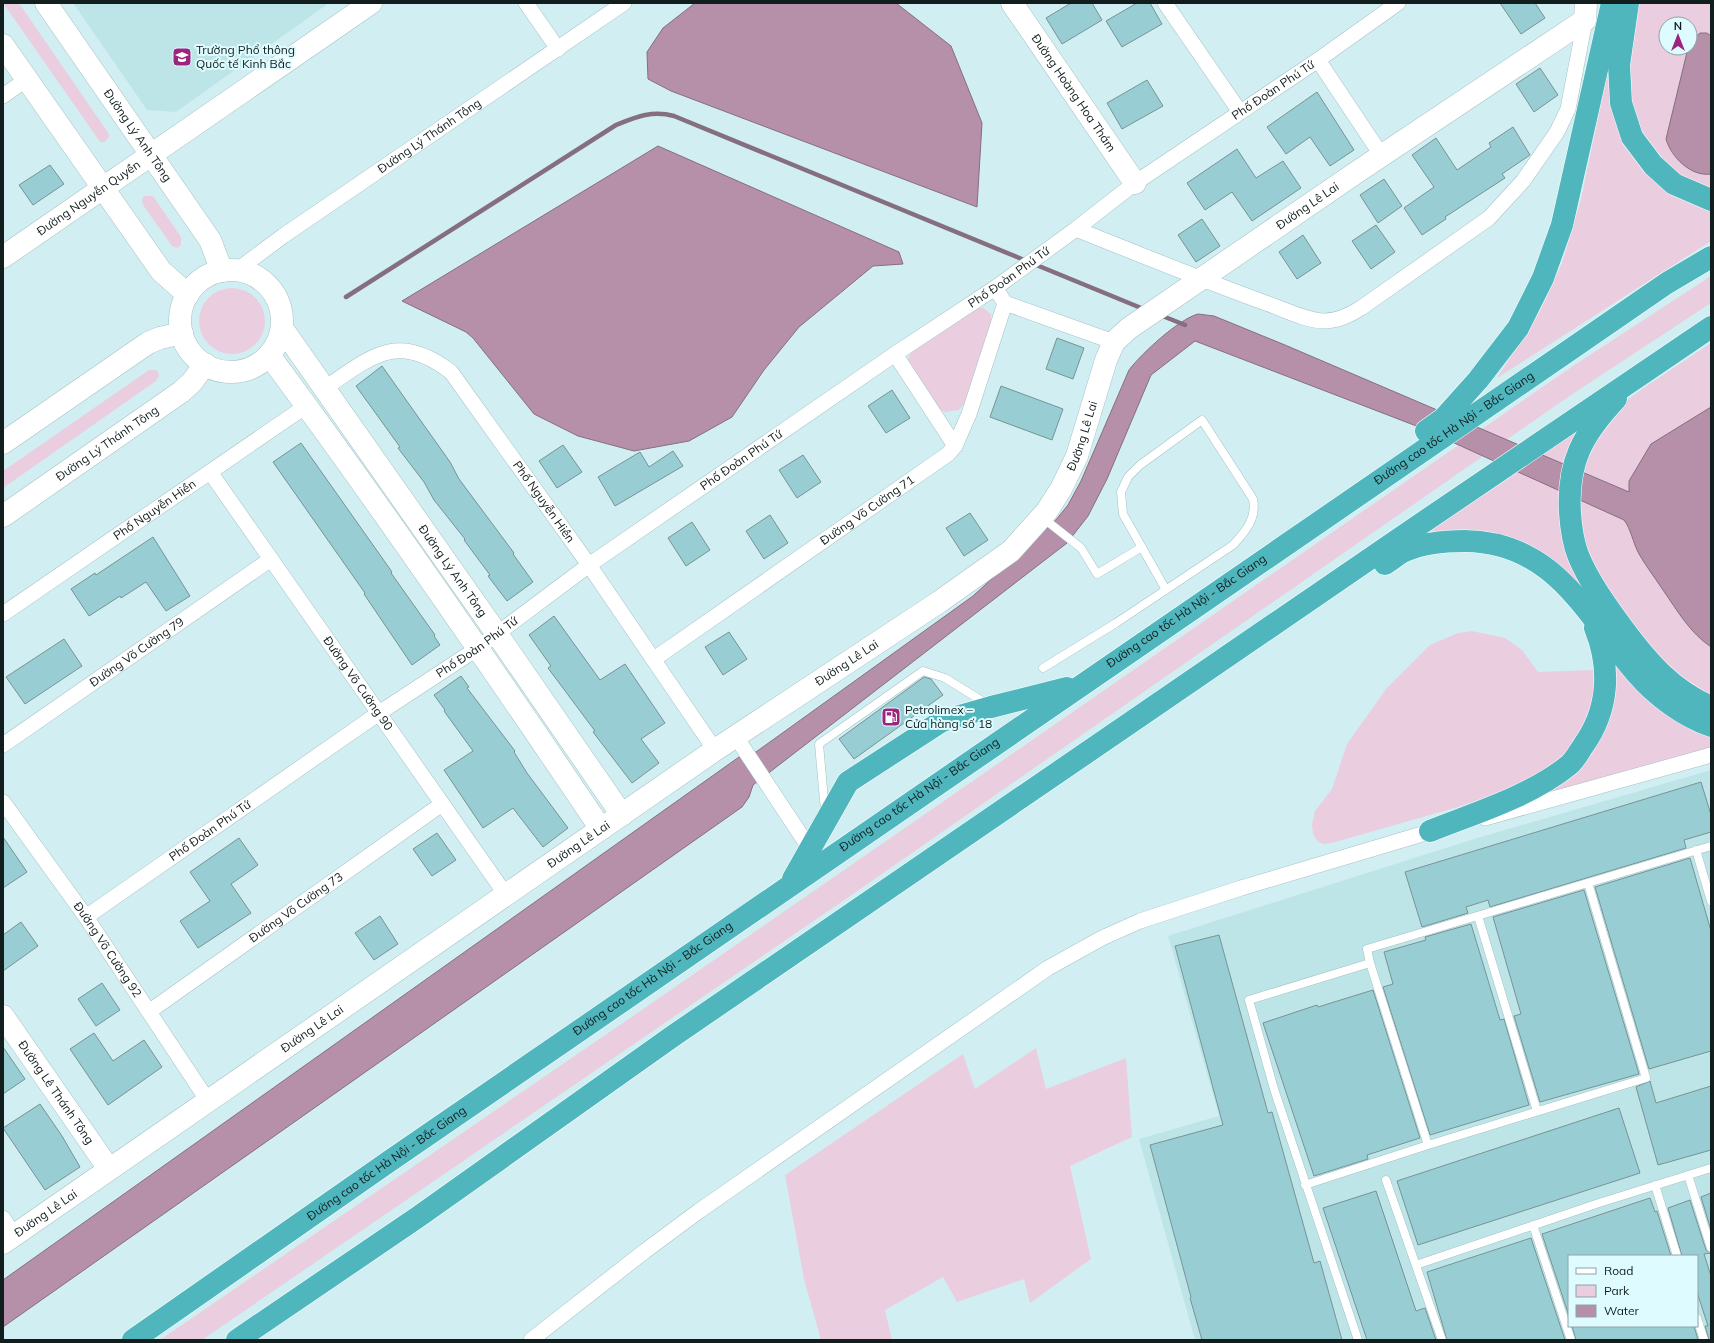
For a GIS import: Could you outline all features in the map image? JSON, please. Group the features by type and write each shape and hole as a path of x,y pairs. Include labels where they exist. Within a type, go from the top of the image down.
{"highway":[{"path":"1183,614 1240,559 1443,419 1478,380 1518,328 1543,278 1562,224 1612,3"},
{"path":"1628,3 1619,65 1621,103 1632,138 1653,165 1674,184 1711,200"},
{"name":"Đường cao tốc Hà Nội - Bắc Giang","path":"133,1340 790,884 1183,614 1667,283 1711,256"},
{"path":"237,1340 418,1217 673,1036 1413,529 1711,327"},
{"path":"1711,338 1616,399 1607,409 1583,441 1575,457 1571,479 1570,504 1574,541 1578,555 1612,612 1641,653 1662,675 1681,691 1711,707"},
{"path":"1066,767 1131,739 1405,551 1422,546 1457,541 1474,541 1509,547 1521,552 1541,564 1557,576 1573,593 1637,674 1650,687 1678,708 1711,726"},
{"path":"1430,831 1516,796 1548,780 1570,764 1589,738 1598,719 1605,693 1604,656 1600,639 1589,614"},
{"path":"790,884 848,782 942,721 1080,685"},
{"path":"257,1340 358,1267 418,1217"}],"street":[{"name":"Đường Lý Anh Tông","path":"46,3 210,240 229,271"},
{"name":"Đường Nguyễn Quyền","path":"3,257 371,3"},
{"path":"526,3 558,49"},
{"name":"Đường Lý Thánh Tông","path":"229,271 283,236 624,3"},
{"name":"Đường Hoàng Hoa Thám","path":"1012,3 1135,183"},
{"path":"1165,3 1240,112"},
{"name":"Phố Đoàn Phú Tứ","path":"86,917 379,713 478,648 589,566 895,354 1001,283 1076,229 1135,183 1318,60 1391,5"},
{"path":"1076,229 1200,280 1304,317 1322,321 1341,318 1361,308 1483,223 1497,211 1523,181 1557,132 1568,109 1586,12"},
{"name":"Đường Lê Lai","path":"7,1232 109,1168 208,1101 715,750 939,602 1010,551 1043,519 1061,489 1077,456 1106,360 1121,336 1181,293 1382,156 1586,12"},
{"path":"3,45 161,271 188,295"},
{"path":"1318,60 1382,156"},
{"path":"3,96 27,79"},
{"path":"229,271 245,272 258,278 272,290 281,310 282,328 278,342 269,355 254,366 238,371 221,370 206,364 192,353 186,344 182,333 181,316 183,305 194,286 203,279 229,271"},
{"path":"1001,283 1005,303 1121,336"},
{"name":"Đường Võ Cường 71","path":"654,659 948,454 954,446 969,414 1005,303"},
{"name":"Đường Lý Anh Tông","path":"282,328 622,815"},
{"path":"3,443 148,343 160,338 182,333"},
{"name":"Phố Nguyễn Hiền","path":"325,388 371,357 392,350 410,351 447,369 457,379 589,566 715,750"},
{"path":"895,354 954,446"},
{"name":"Đường Lý Anh Tông","path":"269,355 385,513 601,829"},
{"name":"Đường Lý Thánh Tông","path":"3,516 181,392 192,382 206,364"},
{"name":"Phố Nguyễn Hiền","path":"3,614 306,406"},
{"name":"Đường Võ Cường 90","path":"210,472 506,896"},
{"path":"385,513 403,501"},
{"name":"Đường Võ Cường 79","path":"3,745 271,559"},
{"path":"736,737 810,849"},
{"path":"531,1340 621,1269 699,1211 1048,968 1102,938 1140,921 1241,888 1430,831 1501,815 1711,755"},
{"name":"Đường Võ Cường 92","path":"3,802 86,917 150,1011 208,1101"},
{"name":"Đường Võ Cường 73","path":"150,1011 442,804"},
{"name":"Đường Lê Thánh Tông","path":"3,1016 109,1168"}],"lane":[{"path":"1043,668 1116,623 1166,590 1233,545 1245,532 1255,509 1253,499 1202,420 1140,465 1128,477 1121,492 1123,514 1166,590"},
{"path":"1043,519 1080,548 1097,574 1142,547"},
{"path":"826,821 820,744 923,671 945,678 991,707"},
{"path":"1428,1145 1366,949 1711,846"},
{"path":"1696,850 1711,901"},
{"path":"1305,1185 1428,1145 1646,1078 1588,882"},
{"path":"1478,916 1537,1111"},
{"path":"1358,1340 1274,1089 1249,1000 1370,963"},
{"path":"1416,1265 1655,1185 1711,1168"},
{"path":"1688,1175 1711,1248"},
{"path":"1386,1180 1442,1340"},
{"path":"1655,1185 1677,1255"},
{"path":"1533,1226 1571,1340"},
{"path":"1698,1321 1704,1340"}],"shaded area":[{"name":"Trường Phổ thông Quốc tế Kinh Bắc","path":"73,3 329,3 176,112 147,110"},
{"path":"1711,770 1711,1340 1195,1340 1139,1139 1219,1116 1168,936 1474,839"}],"green space":[{"path":"3,3 19,3 109,134 109,137 105,142 100,142"},
{"path":"1636,3 1711,3 1711,194 1674,175 1628,116 1628,53"},
{"path":"1612,50 1614,111 1711,209 1711,241 1497,378 1541,309 1562,263 1581,199"},
{"path":"144,196 153,196 181,237 181,245 177,248 172,246 143,205 142,200"},
{"path":"1711,276 1711,303 1571,395 853,894 202,1340 160,1340 649,1005 1570,368"},
{"path":"232,288 245,290 255,298 263,308 265,321 263,334 255,344 245,352 232,354 219,352 209,344 201,334 199,321 201,308 209,298 219,290"},
{"path":"977,308 983,308 991,314 991,322 964,404 959,410 945,412 937,408 907,361 911,353 916,349"},
{"path":"1711,343 1711,407 1651,444 1629,492 1582,471 1588,452 1622,404"},
{"path":"149,370 158,371 159,376 156,381 3,488 3,471"},
{"path":"1593,411 1570,456 1588,595 1463,532 1420,531"},
{"path":"1580,500 1624,520 1629,526 1630,533 1705,643 1711,647 1711,699 1681,684 1600,582 1584,539 1580,519"},
{"path":"1472,631 1505,638 1522,650 1538,672 1593,670 1594,689 1590,706 1581,729 1568,750 1552,768 1543,775 1475,802 1332,843 1324,844 1318,842 1313,834 1312,824 1315,811 1332,789 1347,744 1386,689 1430,645 1458,633"},
{"path":"1615,664 1680,723 1694,732 1711,736 1711,748 1548,793"},
{"path":"1036,1048 1046,1089 1126,1058 1132,1137 1070,1166 1091,1259 1030,1303 1024,1279 957,1302 943,1277 885,1310 892,1340 821,1340 804,1279 785,1175 963,1054 975,1089"}],"water":[{"path":"695,3 896,3 951,46 982,123 977,207 671,91 648,79 647,52 663,28"},
{"path":"1700,33 1707,33 1711,36 1711,174 1704,174 1689,169 1677,159 1666,139 1686,56 1698,56 1698,35"},
{"path":"658,146 899,252 903,264 873,266 799,327 764,370 732,417 689,441 634,451 578,436 534,414 473,338 466,332 402,301"},
{"path":"1198,314 1214,316 1285,345 1629,492 1629,481 1651,444 1711,407 1711,647 1690,628 1673,605 1639,554 1624,520 1419,427 1195,341 1151,375 1107,479 1088,516 1067,543 753,785 749,797 742,807 3,1327 3,1280 739,757 756,752 973,596 1055,521 1068,505 1081,481 1129,370 1171,329 1190,317"}],"building":[{"path":"1071,3 1092,3 1102,20 1062,44 1046,18"},
{"path":"1137,3 1150,3 1162,24 1122,47 1106,21"},
{"path":"1500,3 1535,3 1545,18 1521,34"},
{"path":"1540,68 1558,95 1534,112 1516,84"},
{"path":"1147,80 1163,106 1122,129 1107,103"},
{"path":"1317,92 1354,150 1330,166 1310,137 1286,154 1267,127"},
{"path":"1513,127 1530,155 1502,174 1505,178 1445,217 1446,219 1422,235 1404,208 1434,187 1412,155 1436,138 1457,170 1491,147 1489,143"},
{"path":"1237,149 1256,178 1283,161 1301,188 1252,221 1232,192 1205,210 1187,183"},
{"path":"50,165 64,184 33,205 19,185"},
{"path":"1384,179 1402,206 1378,223 1360,195"},
{"path":"1202,219 1220,246 1196,262 1178,235"},
{"path":"1376,225 1395,252 1371,269 1352,241"},
{"path":"1303,235 1321,263 1297,279 1279,252"},
{"path":"1057,338 1084,348 1073,379 1046,369"},
{"path":"382,366 450,462 459,479 514,553 513,554 533,582 507,601 488,576 490,575 464,540 465,539 434,500 424,482 398,448 400,447 356,386"},
{"path":"1001,386 1063,409 1052,440 990,417"},
{"path":"892,390 910,418 886,433 868,406"},
{"path":"301,443 392,572 391,573 435,635 434,636 440,645 412,665 364,594 365,593 273,462"},
{"path":"563,445 582,472 557,488 539,461"},
{"path":"673,451 683,466 615,506 598,477 640,452 649,467"},
{"path":"803,455 821,482 797,498 779,470"},
{"path":"970,513 988,540 964,556 946,528"},
{"path":"770,515 788,543 764,559 746,531"},
{"path":"692,522 710,550 686,566 668,538"},
{"path":"153,537 190,596 166,611 146,582 121,598 120,596 89,616 71,589 95,573 96,575"},
{"path":"554,616 600,680 625,664 665,723 641,739 659,763 632,783 593,732 595,731 548,668 551,666 529,635"},
{"path":"729,632 747,659 723,675 705,647"},
{"path":"64,639 82,666 25,704 6,677"},
{"path":"461,676 469,687 467,688 515,751 514,752 527,773 568,828 543,847 513,808 483,828 444,770 473,751 434,695"},
{"name":"Petrolimex – Cửa hàng số 18","path":"924,677 931,679 943,695 854,759 839,739"},
{"path":"1701,782 1711,815 1711,832 1684,840 1686,848 1490,907 1488,900 1466,907 1468,913 1422,927 1405,872"},
{"path":"437,833 456,860 432,876 413,849"},
{"path":"3,837 27,872 3,888"},
{"path":"239,838 258,865 231,884 251,913 198,948 180,921 210,901 190,872"},
{"path":"1690,858 1711,931 1711,1051 1649,1069 1595,887"},
{"path":"1584,890 1639,1074 1540,1102 1514,1016 1521,1014 1493,917"},
{"path":"380,916 398,944 374,960 355,933"},
{"path":"21,922 38,946 3,971 3,935"},
{"path":"1471,924 1500,1020 1504,1019 1529,1105 1430,1135 1383,987 1393,984 1384,952 1426,940 1425,937"},
{"path":"1219,935 1268,1113 1272,1112 1314,1263 1320,1261 1342,1340 1202,1340 1150,1145 1223,1125 1175,946"},
{"path":"102,983 120,1010 96,1026 78,999"},
{"path":"1373,990 1420,1138 1367,1155 1368,1159 1314,1176 1263,1023 1317,1005 1318,1007"},
{"path":"94,1033 113,1061 144,1040 162,1067 108,1105 70,1049"},
{"path":"3,1047 25,1079 3,1094"},
{"path":"1650,1081 1656,1103 1711,1086 1711,1150 1658,1165 1636,1087"},
{"path":"40,1104 62,1136 80,1167 45,1190 3,1128"},
{"path":"1619,1108 1640,1173 1418,1245 1397,1181"},
{"path":"1376,1191 1416,1311 1425,1308 1436,1340 1367,1340 1323,1208"},
{"path":"1711,1193 1711,1230 1701,1197"},
{"path":"1650,1198 1655,1212 1657,1211 1671,1255 1568,1255 1568,1313 1542,1234"},
{"path":"1690,1200 1706,1250 1711,1253 1704,1254 1711,1276 1711,1340 1709,1340 1705,1326 1708,1326 1698,1295 1698,1255 1682,1255 1668,1208"},
{"path":"1531,1238 1565,1340 1447,1340 1427,1272"},
{"path":"1572,1327 1694,1327 1698,1340 1576,1340"}],"waterway":[{"path":"346,297 616,125 644,115 666,114 1146,310"},
{"path":"1160,315 1185,325"}],"place":[{"name":"Trường Phổ thông Quốc tế Kinh Bắc","path":"182,57"},
{"name":"Petrolimex – Cửa hàng số 18","path":"891,717"}]}
